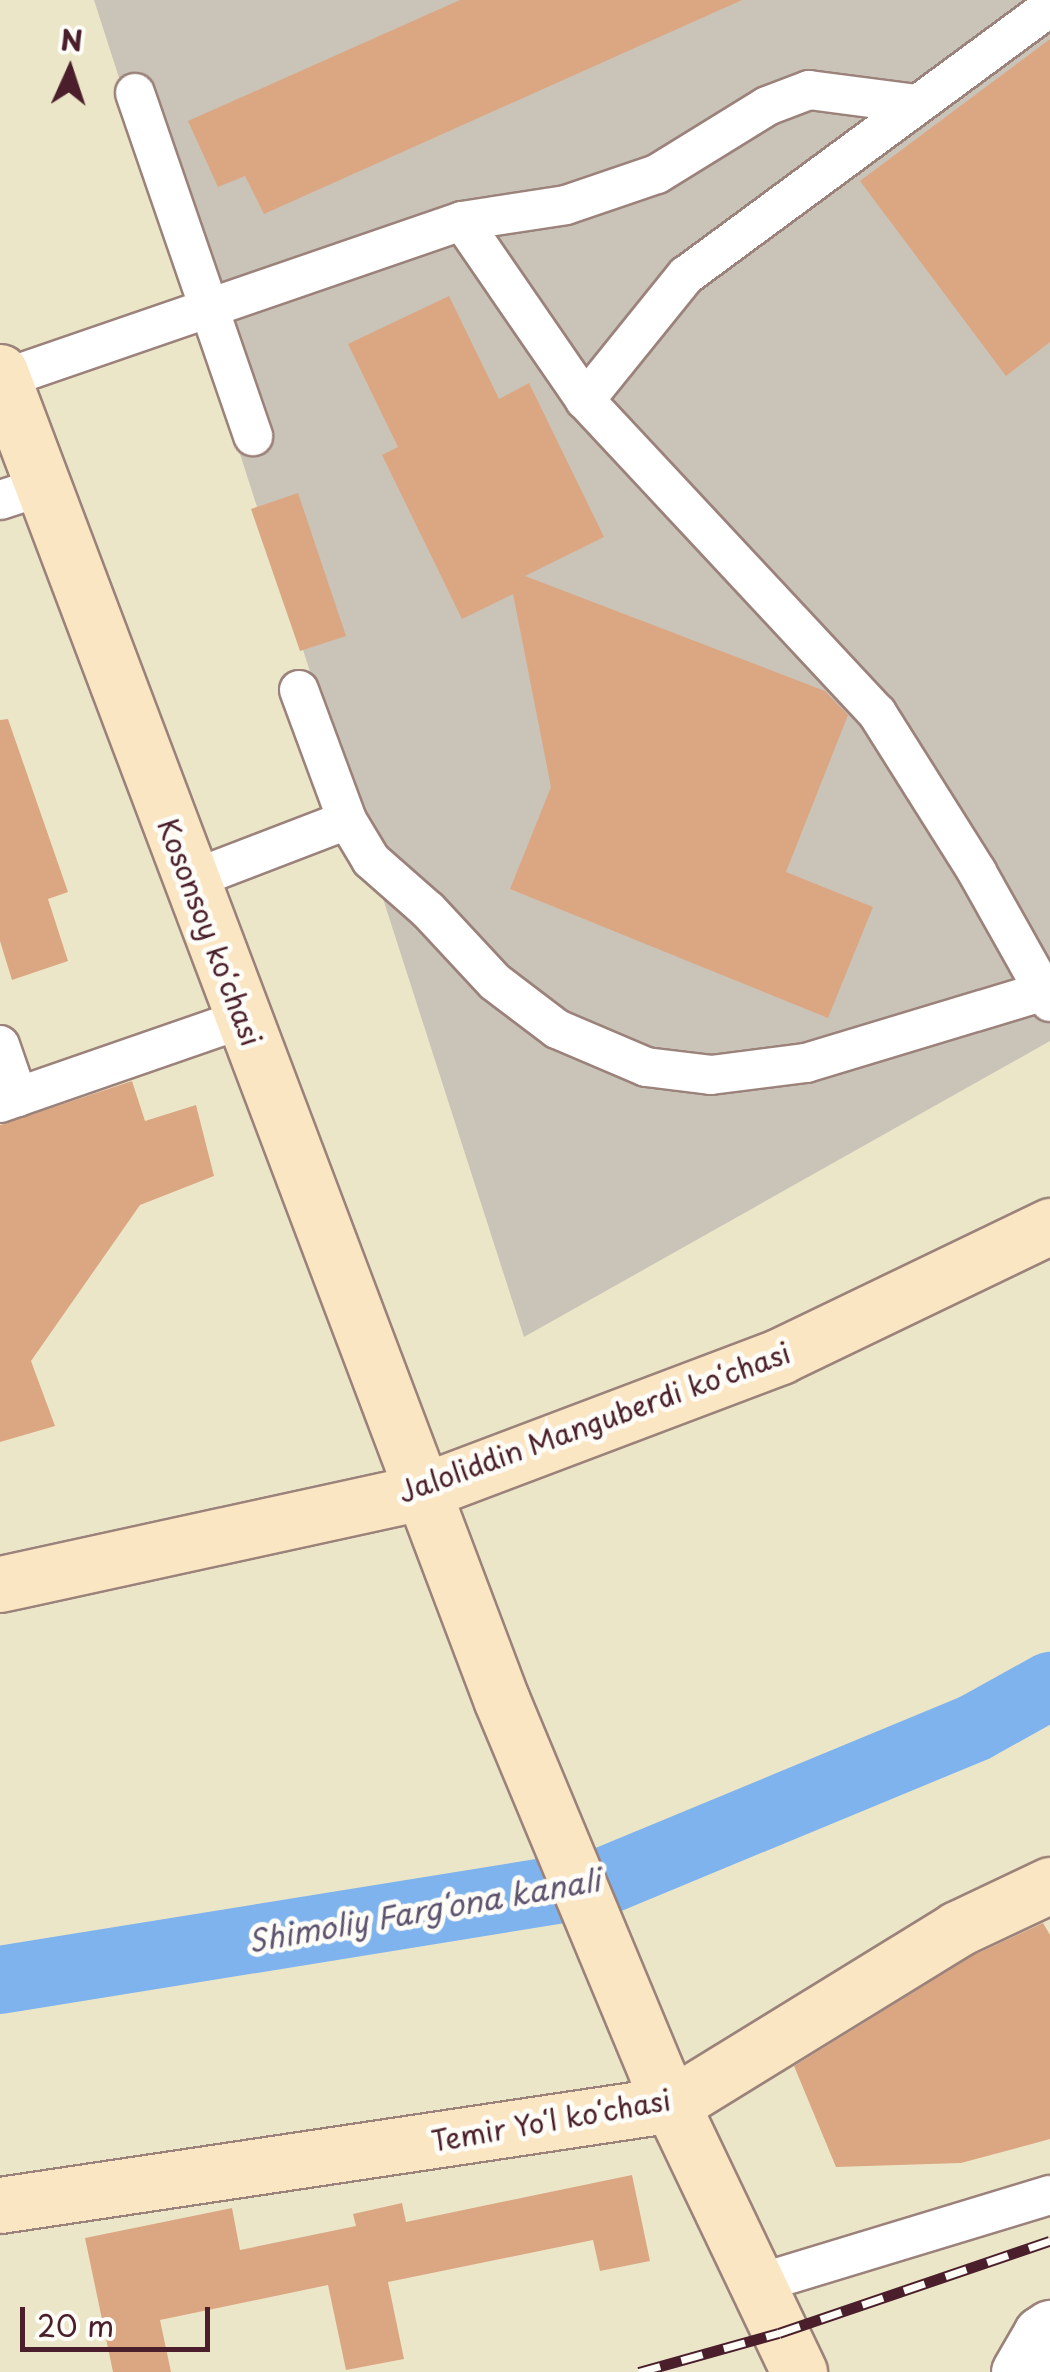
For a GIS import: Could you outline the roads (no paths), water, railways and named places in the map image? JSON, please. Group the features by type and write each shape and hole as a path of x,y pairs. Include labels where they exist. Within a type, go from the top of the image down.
{"main road":[{"name":"Kosonsoy koʻchasi","path":"1,375 21,493 191,880 502,1701 665,2089 799,2372"},
{"name":"Jaloliddin Manguberdi koʻchasi","path":"0,1584 420,1492 780,1356 1050,1226"},
{"name":"Temir Yoʻl koʻchasi","path":"0,2206 665,2089 957,1929 1050,1886"}],"street":[{"path":"1019,2372 1041,2334 1050,2328"}],"lane":[{"path":"585,400 686,275 1050,6"},
{"path":"1,375 462,221 566,204 657,174 767,106 809,90 918,104"},
{"path":"134,93 253,436"},
{"path":"299,690 347,820 371,860 495,982 557,1029 646,1066 711,1075 806,1064 1047,997 977,872 878,713 781,604 585,400 462,221"},
{"path":"191,880 347,820"},
{"path":"0,1045 9,1100 243,1019"},
{"path":"757,2284 1050,2195"}],"waterway":[{"name":"Shimoliy Fargʻona kanali","path":"0,1980 600,1883 976,1727 1050,1686"}],"railway":[{"path":"639,2372 779,2333 1050,2241"}]}
